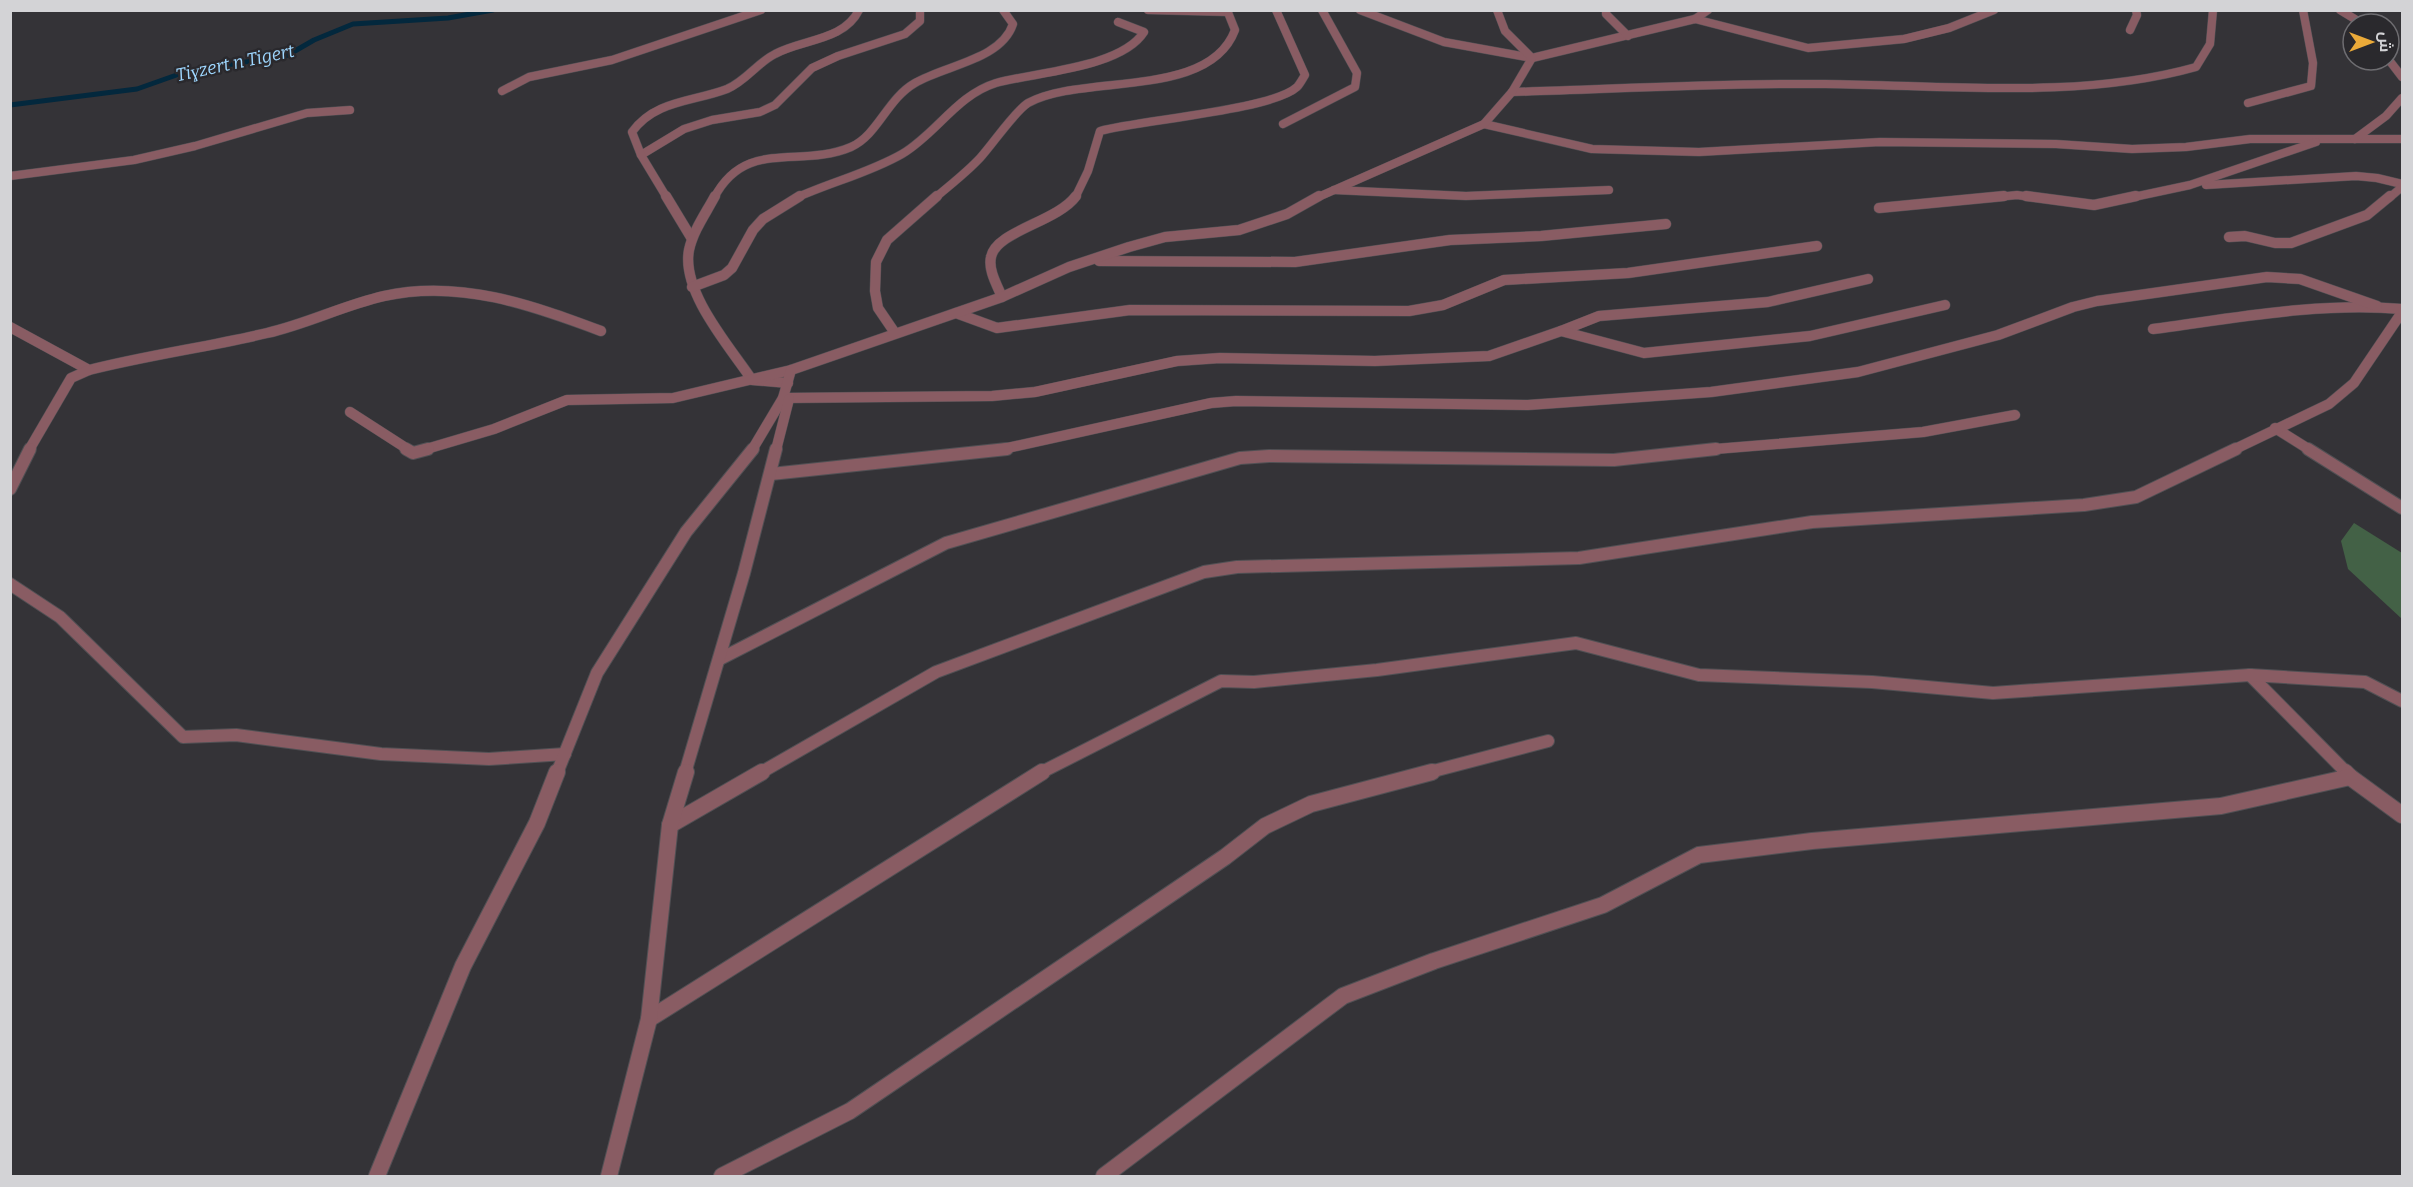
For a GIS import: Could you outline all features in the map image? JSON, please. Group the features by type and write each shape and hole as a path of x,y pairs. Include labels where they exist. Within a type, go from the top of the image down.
{"street":[{"path":"502,91 529,77 612,60 762,10"},
{"path":"692,239 641,155 632,132 637,121 657,110 731,88 761,62 779,51 842,30 855,22 859,10"},
{"path":"641,155 684,129 712,120 760,112 775,105 812,68 838,56 905,34 920,21 920,10"},
{"path":"752,380 692,287 688,261 692,239 724,176 735,168 769,158 811,157 853,146 867,138 889,104 914,82 993,49 1005,41 1012,33 1013,24 1003,10"},
{"path":"895,333 878,308 875,291 876,262 887,240 978,160 1026,104 1053,93 1160,79 1213,60 1229,46 1235,30 1227,11 1148,10"},
{"path":"1002,297 992,279 988,260 992,251 1003,240 1067,207 1084,185 1100,131 1129,123 1243,106 1278,96 1297,87 1305,75 1276,10"},
{"path":"1283,124 1355,87 1356,73 1322,10"},
{"path":"1360,10 1444,42 1532,58 1695,19 1708,10"},
{"path":"1497,10 1498,20 1503,27 1518,46 1532,58"},
{"path":"1606,10 1606,14 1628,36"},
{"path":"1695,19 1734,32 1808,48 1904,39 1958,25 1994,10"},
{"path":"2130,30 2137,15 2136,10"},
{"path":"1512,92 1823,84 2028,88 2157,78 2196,67 2211,44 2213,10"},
{"path":"2247,103 2311,86 2313,63 2303,10"},
{"path":"692,287 721,278 730,271 760,221 773,210 790,200 877,169 927,137 963,102 990,84 1101,58 1136,46 1143,39 1144,32 1118,22"},
{"path":"350,412 413,453 494,429 567,400 673,398 791,370 1002,297 1088,261 1165,237 1239,230 1287,214 1330,190 1484,124 1512,92 1532,58"},
{"path":"2355,139 2386,116 2403,98"},
{"path":"10,176 134,160 195,146 276,120 350,110"},
{"path":"1484,124 1592,149 1698,152 1880,142 2056,144 2132,149 2186,147 2250,139 2403,139"},
{"path":"1879,208 2017,195 2094,205 2190,185 2325,138"},
{"path":"2190,185 2312,180 2362,175 2378,176 2403,186 2367,215 2291,243 2278,244 2245,234 2229,237"},
{"path":"1330,190 1466,196 1609,190"},
{"path":"1088,261 1295,262 1450,240 1541,236 1666,224"},
{"path":"956,313 997,328 1130,310 1409,311 1443,305 1504,280 1628,273 1817,246"},
{"path":"670,825 936,672 1204,572 1237,567 1579,558 1812,522 2084,505 2136,497 2275,428 2329,404 2354,383 2403,311 2377,306 2300,279 2267,277 2097,301 1998,335 1858,372 1734,389 1528,405 1236,401 1211,404 1035,444 981,453 771,474"},
{"path":"786,398 992,396 1035,392 1177,361 1220,358 1375,361 1489,356 1599,316 1768,302 1868,279"},
{"path":"10,489 38,431 70,378 89,370 270,332 385,296 423,290 466,294 536,306 601,331"},
{"path":"1561,331 1644,353 1810,336 1945,305"},
{"path":"2153,329 2318,308 2377,306"},
{"path":"10,327 89,370"},
{"path":"609,1176 649,1019 670,825 720,658 771,474 791,370"},
{"path":"752,380 789,382"},
{"path":"377,1176 463,966 537,823 597,673 686,532 746,460 786,398"},
{"path":"720,658 946,543 1240,458 1269,456 1614,460 1766,443 1923,432 2015,415"},
{"path":"2275,428 2403,508"},
{"path":"10,584 60,617 183,737 236,735 381,754 417,756 489,759 565,754"},
{"path":"649,1019 1044,771 1221,681 1254,682 1366,671 1576,643 1699,675 1872,682 1993,693 2250,675 2365,682 2403,701"},
{"path":"2250,675 2350,777 2403,815"},
{"path":"722,1176 850,1111 1215,864 1265,825 1311,804 1548,741"},
{"path":"1104,1176 1343,996 1434,961 1603,905 1699,855 1812,841 2221,806 2350,777"}],"green space":[{"path":"2354,523 2402,553 2402,619 2348,569 2341,541"}],"waterway":[{"name":"Tiɣzert n Tigert","path":"10,105 137,89 185,72 288,55 314,40 353,24 448,18 493,10"}]}
